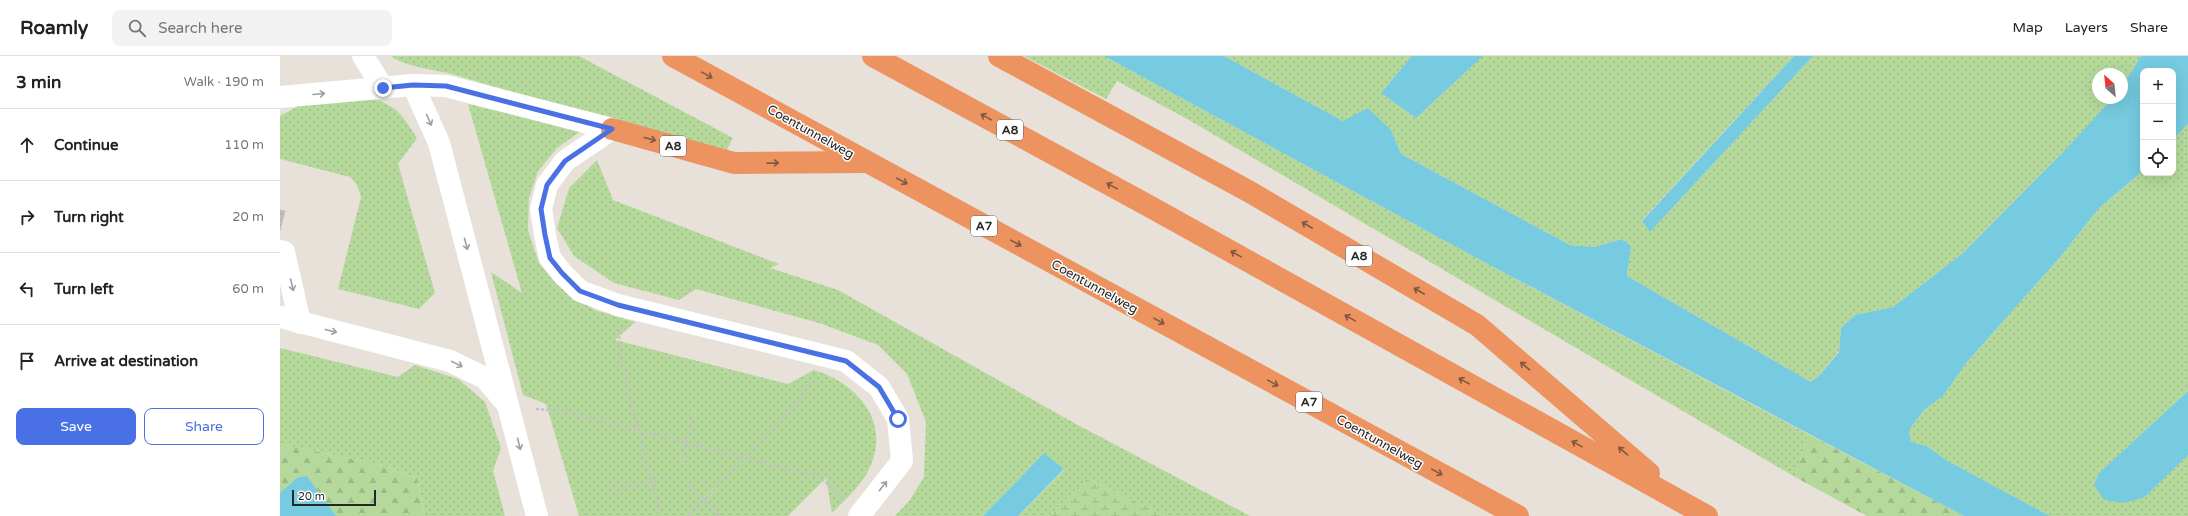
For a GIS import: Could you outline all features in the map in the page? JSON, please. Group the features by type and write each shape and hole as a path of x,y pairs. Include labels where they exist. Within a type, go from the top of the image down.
{"highway":[{"name":"Coentunnelweg","path":"673,56 1518,516"},
{"name":"A8","path":"873,56 1147,205 1707,516"},
{"name":"A8","path":"999,56 1250,192 1477,325 1685,504"},
{"name":"A8","path":"612,129 734,163 868,162"}],"lane":[{"path":"363,56 383,88"},
{"path":"413,85 440,143 537,516"},
{"name":"A8","path":"280,97 413,85 446,86 612,129"},
{"path":"612,129 565,161 547,185 541,209 550,258 562,273 580,291 618,305 846,361 879,387 898,419 902,462 859,516"},
{"path":"280,251 284,252 290,320 450,361 485,378 509,406"}],"path":[{"path":"618,305 620,356 660,516"},
{"path":"688,516 798,404 823,356"},
{"path":"509,406 562,411 820,477 859,516"},
{"path":"682,459 694,412"},
{"path":"615,491 663,478"},
{"path":"689,485 720,516"}],"green space":[{"path":"391,56 579,56 733,138 727,150 452,74 411,65"},
{"path":"1024,56 1104,56 1486,263 1808,434 1795,477 1189,120 1117,81 1106,99"},
{"path":"1224,56 1412,56 1381,93 1416,118 1483,56 1794,56 1642,220 1650,232 1813,56 2141,56 2128,77 2128,68 2092,68 2092,104 2107,104 2063,152 1963,253 1893,307 1855,315 1841,328 1839,351 1820,375 1811,382 1627,276 1631,246 1622,239 1594,247 1570,245 1401,154 1391,130 1343,121"},
{"path":"372,98 389,105 399,113 417,138 398,164 435,293 419,309 338,289 361,197 357,185 350,177 280,159 280,116 304,103"},
{"path":"468,104 581,131 557,148 538,171 529,198 528,230 539,263 557,285 595,310 635,322 615,340 788,384 814,370 830,376 844,384 856,395 866,407 873,420 876,436 875,452 869,469 862,481 832,513 826,478 788,516 579,516 546,404 523,395 491,272 522,293"},
{"path":"2188,124 2188,391 2099,473 2094,485 2145,497 2188,455 2188,516 2050,516 1946,460 1927,446 1911,442 1909,430 1924,410 1943,396 1967,362 2061,256 2099,208 2140,174 2140,176 2176,176 2176,136"},
{"path":"597,160 613,200 779,264 770,268 838,290 1076,424 1250,516 1165,516 1088,478 1049,516 1018,516 1064,470 1044,453 983,516 895,516 910,500 924,477 926,422 907,374 878,345 819,323 696,289 679,300 614,283 574,256 557,228 569,188"},
{"path":"280,348 398,377 415,365 458,379 485,402 501,448 493,471 505,516 425,516 417,478 378,464 280,444"},
{"path":"1808,434 1964,516 1867,516 1795,477"},
{"path":"280,444 378,464 417,478 425,516 336,516 307,476 298,477 280,493"},
{"path":"1088,478 1165,516 1049,516"}],"water":[{"path":"1104,56 1224,56 1343,121 1368,108 1391,130 1401,154 1570,245 1594,247 1622,239 1631,246 1627,276 1811,382 1820,375 1839,352 1841,328 1855,315 1893,307 1963,253 2063,152 2107,104 2128,104 2128,77 2141,56 2188,56 2188,124 2176,136 2176,68 2140,68 2140,174 2099,208 2061,256 1967,362 1943,396 1924,410 1909,430 1911,442 1927,446 1946,460 2050,516 1964,516 1486,263"},
{"path":"1412,56 1483,56 1416,118 1381,93"},
{"path":"1794,56 1813,56 1650,232 1642,221"},
{"path":"2188,391 2188,455 2145,497 2125,503 2104,500 2094,485 2099,473"},
{"path":"1044,453 1064,469 1018,516 983,516"},
{"path":"307,476 336,516 280,516 280,493 298,477"}],"building":[{"path":"280,210 285,211 280,230"}],"route":[{"path":"383,88 413,85 446,86 612,129 565,161 547,185 541,209 545,235 550,258 562,273 580,291 618,305 846,361 879,387 898,419"}]}
